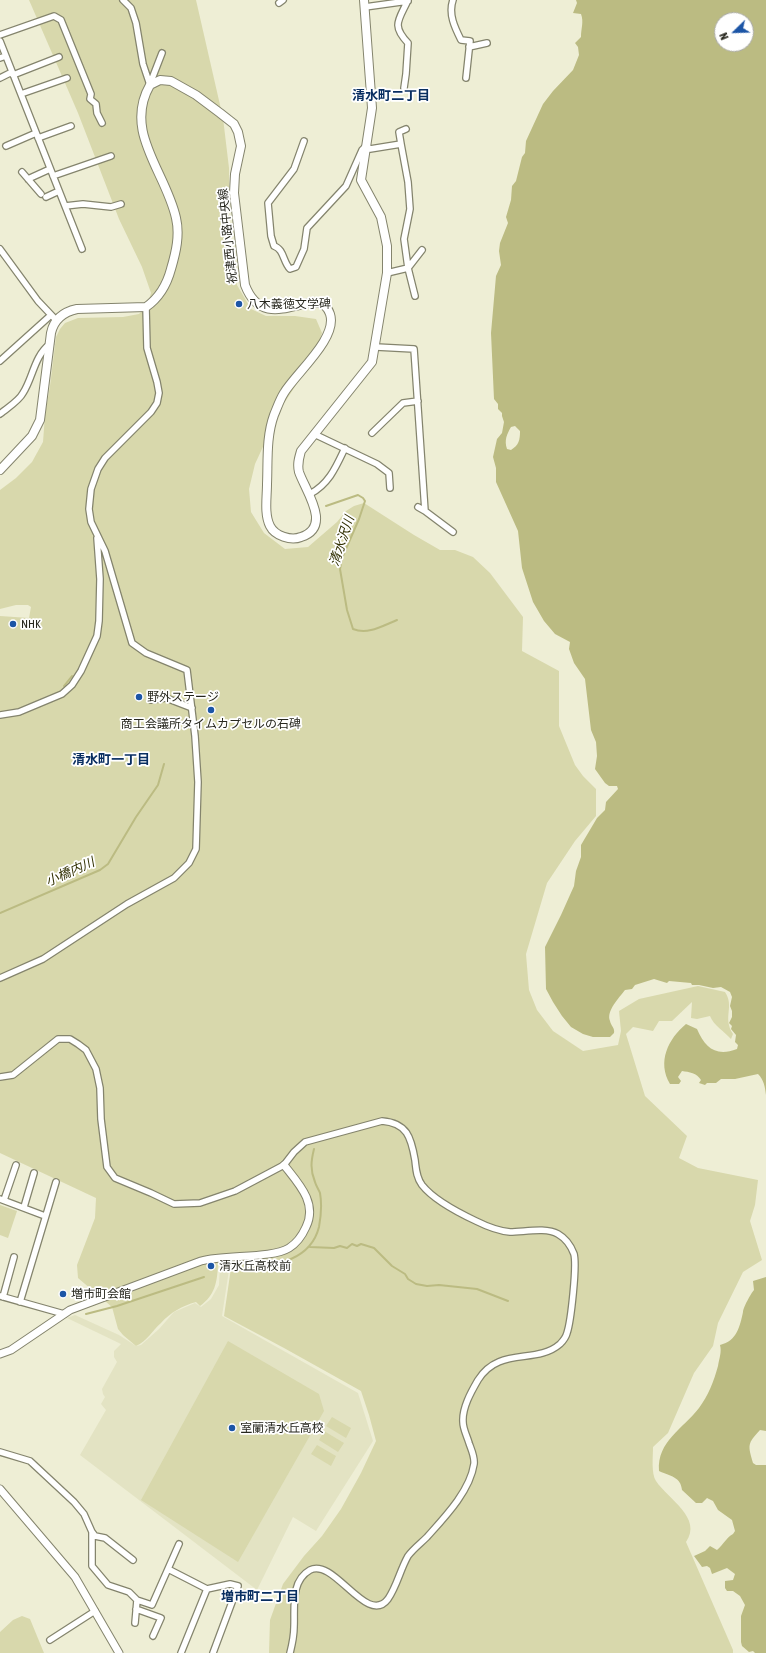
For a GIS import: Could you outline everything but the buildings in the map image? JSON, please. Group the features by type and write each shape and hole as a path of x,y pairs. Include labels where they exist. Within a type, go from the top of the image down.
{"main road":[{"name":"祝津西小路中央線","path":"150,85 160,80 171,80 196,95 220,113 234,124 238,132 241,146 235,174 234,193 245,285 252,298 262,307 275,310 302,303 316,302 326,308 329,313 331,320 328,334 284,393 274,416 268,442 267,522 271,529 279,535 288,538 297,538 309,533 314,528 316,508 299,471 298,460 301,451 372,362 376,347 387,273 387,246 381,217 361,180 372,108 365,3"},
{"path":"0,470 23,447 37,428 40,420 53,318 77,309 146,306 154,302 165,284 174,260 177,238 176,218 140,127 140,115 144,96 150,85"}],"street":[{"path":"123,0 131,8 136,22 143,64 150,85"},
{"path":"365,3 408,0 397,24 398,32 408,43 408,58 404,88"},
{"path":"453,0 451,4 453,24 461,40 470,41 466,78"},
{"path":"0,35 54,16 61,20 91,94 90,99 96,104 97,113 102,123"},
{"path":"0,42 3,57 13,74 82,249"},
{"path":"469,47 488,43"},
{"path":"150,85 162,53"},
{"path":"0,78 59,57"},
{"path":"21,94 67,78"},
{"path":"6,146 71,126"},
{"path":"406,128 399,132 408,182 410,209 404,239 408,268 415,296"},
{"path":"304,141 294,169 277,189 268,203 271,236 274,246 278,247 281,251 286,265 290,269 296,267 304,249 307,228 346,186 355,164 366,146 370,149 401,144"},
{"path":"53,176 111,156"},
{"path":"28,179 50,169"},
{"path":"22,172 43,196 59,191"},
{"path":"65,206 83,204 111,207 121,204"},
{"path":"0,249 21,279 53,318 0,361"},
{"path":"387,273 408,268 422,250"},
{"path":"0,978 43,959 127,904 174,878 189,863 196,849 198,782 192,708 187,670 146,653 132,643 105,552 91,522 89,509 91,489 98,470 105,458 151,412 157,403 159,393 157,382 147,348 146,306"},
{"path":"0,414 23,394 32,371 44,348 50,344"},
{"path":"376,347 414,348 425,511"},
{"path":"372,433 403,402 418,401"},
{"path":"314,434 377,464 389,473 390,488"},
{"path":"310,494 320,489 334,472 345,448"},
{"path":"418,507 453,532"},
{"path":"0,715 19,712 62,694 72,685 80,671 97,636 99,621 100,579 97,536"},
{"path":"151,700 166,698 192,708"},
{"path":"0,1077 13,1075 58,1038 70,1039 78,1044 86,1050 96,1069 100,1088 101,1119 108,1167 115,1178 151,1192 174,1204 200,1203 235,1191 284,1165 294,1152 305,1142 382,1121 392,1122 402,1126 407,1134 420,1183 429,1192 467,1217 507,1232 553,1231 561,1236 573,1253 575,1262 574,1279 567,1334 561,1343 551,1349 510,1358 495,1363 484,1371 477,1381 469,1398 464,1413 463,1422 475,1462 470,1478 456,1504 409,1555 397,1584 386,1602 379,1606 368,1605 333,1574 320,1568 310,1570 300,1580 296,1591 294,1628 290,1653"},
{"path":"16,1165 2,1200 45,1216"},
{"path":"0,1354 11,1350 64,1314 201,1261 212,1258 270,1254 288,1249 303,1235 308,1225 310,1210 308,1200 304,1192 284,1165"},
{"path":"24,1207 34,1173"},
{"path":"20,1302 56,1182"},
{"path":"14,1257 2,1297 64,1314"},
{"path":"0,1452 30,1461 74,1502 84,1514 95,1536 105,1538 133,1560"},
{"path":"0,1489 75,1577 119,1653"},
{"path":"92,1532 92,1566 108,1585 129,1592 137,1600 152,1605 179,1544"},
{"path":"168,1569 207,1589 230,1584 238,1586 213,1653"},
{"path":"181,1653 207,1589"},
{"path":"135,1623 137,1600"},
{"path":"136,1609 161,1618 153,1636"},
{"path":"50,1640 95,1611"}],"shaded area":[{"path":"29,0 196,0 223,118 229,168 229,256 237,285 251,309 266,316 295,316 316,319 322,333 315,356 281,408 255,464 249,489 251,512 264,533 285,549 308,547 337,522 346,511 354,506 364,503 440,550 455,550 473,557 490,573 523,617 522,651 559,671 559,726 575,765 583,776 596,789 596,816 575,841 547,883 526,954 529,990 537,1010 553,1031 583,1051 618,1045 621,1031 619,1011 639,999 698,986 725,992 728,997 728,1017 733,1034 731,1039 717,1026 710,1016 697,1019 691,1018 692,1002 672,1021 659,1021 653,1031 633,1027 626,1034 645,1096 687,1136 679,1158 698,1168 758,1180 755,1205 750,1221 762,1260 743,1272 718,1323 713,1346 694,1373 668,1433 653,1447 654,1478 661,1488 682,1509 687,1517 690,1525 690,1533 686,1542 733,1653 269,1653 270,1620 283,1584 304,1556 322,1536 341,1509 361,1473 376,1441 361,1391 224,1316 232,1261 218,1265 214,1288 205,1302 200,1306 196,1302 173,1313 165,1319 146,1339 136,1346 118,1329 112,1307 78,1278 77,1265 95,1218 96,1198 0,1153 0,616 29,618 31,607 28,605 16,605 0,609 0,490 16,478 32,462 43,442 45,415 56,337 60,329 65,323 78,318 123,317 139,314 147,306 151,293 142,267 119,219 78,113"},
{"path":"576,0 766,0 766,1095 765,1086 758,1074 735,1079 721,1079 716,1083 707,1083 705,1085 699,1083 701,1080 695,1074 690,1072 682,1071 678,1077 681,1081 679,1084 670,1084 666,1076 664,1067 666,1051 674,1037 686,1024 697,1029 700,1036 712,1049 723,1052 737,1049 738,1045 735,1042 736,1035 731,1029 732,1026 729,1023 732,1017 730,1006 732,997 730,992 721,987 713,988 692,985 691,983 669,981 667,983 654,979 635,985 632,989 625,990 611,1009 609,1017 614,1033 610,1037 593,1037 583,1034 571,1027 562,1016 546,989 545,947 574,886 576,871 581,857 581,845 597,818 605,810 606,802 618,789 617,786 609,786 605,783 595,769 597,756 596,742 591,730 585,679 574,663 569,649 570,642 555,634 544,621 533,602 522,568 518,531 496,482 496,468 493,457 497,439 502,433 504,422 502,413 498,409 498,404 494,399 491,333 496,276 501,265 499,251 500,243 508,223 506,217 511,200 512,186 516,181 522,157 525,153 526,141 543,104 573,70 579,55 578,47 575,43 581,37 582,20 581,14 573,13 577,3","holes":["515,426 520,431 520,437 516,446 511,450 507,449 506,440 511,427"]},
{"path":"0,1205 17,1211 8,1238 0,1235"},
{"name":"室蘭清水丘高校","path":"230,1263 222,1316 358,1393 373,1441 316,1531 293,1517 257,1590 80,1455 106,1410 101,1404 105,1397 102,1389 117,1362 114,1357 114,1351 121,1344 67,1318 75,1315 119,1335 136,1346 141,1345 159,1329 174,1312 195,1303 201,1307 211,1299 219,1285 220,1266"},
{"path":"766,1277 766,1431 760,1430 750,1445 753,1463 756,1465 766,1465 766,1653 755,1653 753,1651 749,1652 742,1646 741,1642 741,1616 745,1605 740,1596 733,1591 727,1591 725,1588 725,1581 733,1580 735,1574 727,1568 712,1574 710,1568 707,1566 702,1567 694,1556 705,1551 710,1546 717,1550 735,1531 732,1520 718,1510 713,1501 707,1498 702,1503 696,1503 682,1490 680,1482 659,1471 659,1461 662,1451 672,1436 693,1416 708,1393 713,1383 718,1366 721,1353 720,1345 730,1340 737,1332 744,1307 754,1290 753,1281"},
{"path":"228,1341 319,1394 324,1411 238,1562 141,1500"},
{"path":"332,1417 351,1428 346,1438 326,1426"},
{"path":"324,1431 344,1443 338,1452 319,1440"},
{"path":"317,1445 336,1456 331,1466 311,1454"},
{"path":"22,1616 30,1619 44,1653 0,1653 0,1632 13,1620"}],"waterway":[{"name":"清水沢川","path":"326,506 358,495 365,501 342,558 340,569 347,610 353,629 359,631 370,630 397,620"},
{"path":"64,686 72,676"},
{"name":"小橋内川","path":"0,913 100,870 108,864 136,817 158,785 164,764"},
{"path":"234,1270 259,1267 285,1261 306,1249 314,1240 319,1227 321,1214 320,1193 313,1178 312,1169 314,1149"},
{"path":"310,1247 334,1248 340,1246 347,1248 352,1244 357,1246 361,1244 374,1248 392,1266 405,1274 408,1279 416,1284 477,1289 508,1301"},
{"path":"86,1314 117,1306 204,1277"}],"place":[{"name":"八木義徳文学碑","path":"239,304"},
{"name":"NHK","path":"13,624"},
{"name":"野外ステージ","path":"139,697"},
{"name":"商工会議所タイムカプセルの石碑","path":"211,710"},
{"name":"清水丘高校前","path":"211,1266"},
{"name":"増市町会館","path":"63,1294"},
{"name":"室蘭清水丘高校","path":"232,1428"}],"district":[{"name":"清水町二丁目","path":"391,96"},
{"name":"清水町一丁目","path":"111,760"},
{"name":"増市町二丁目","path":"260,1597"}]}
